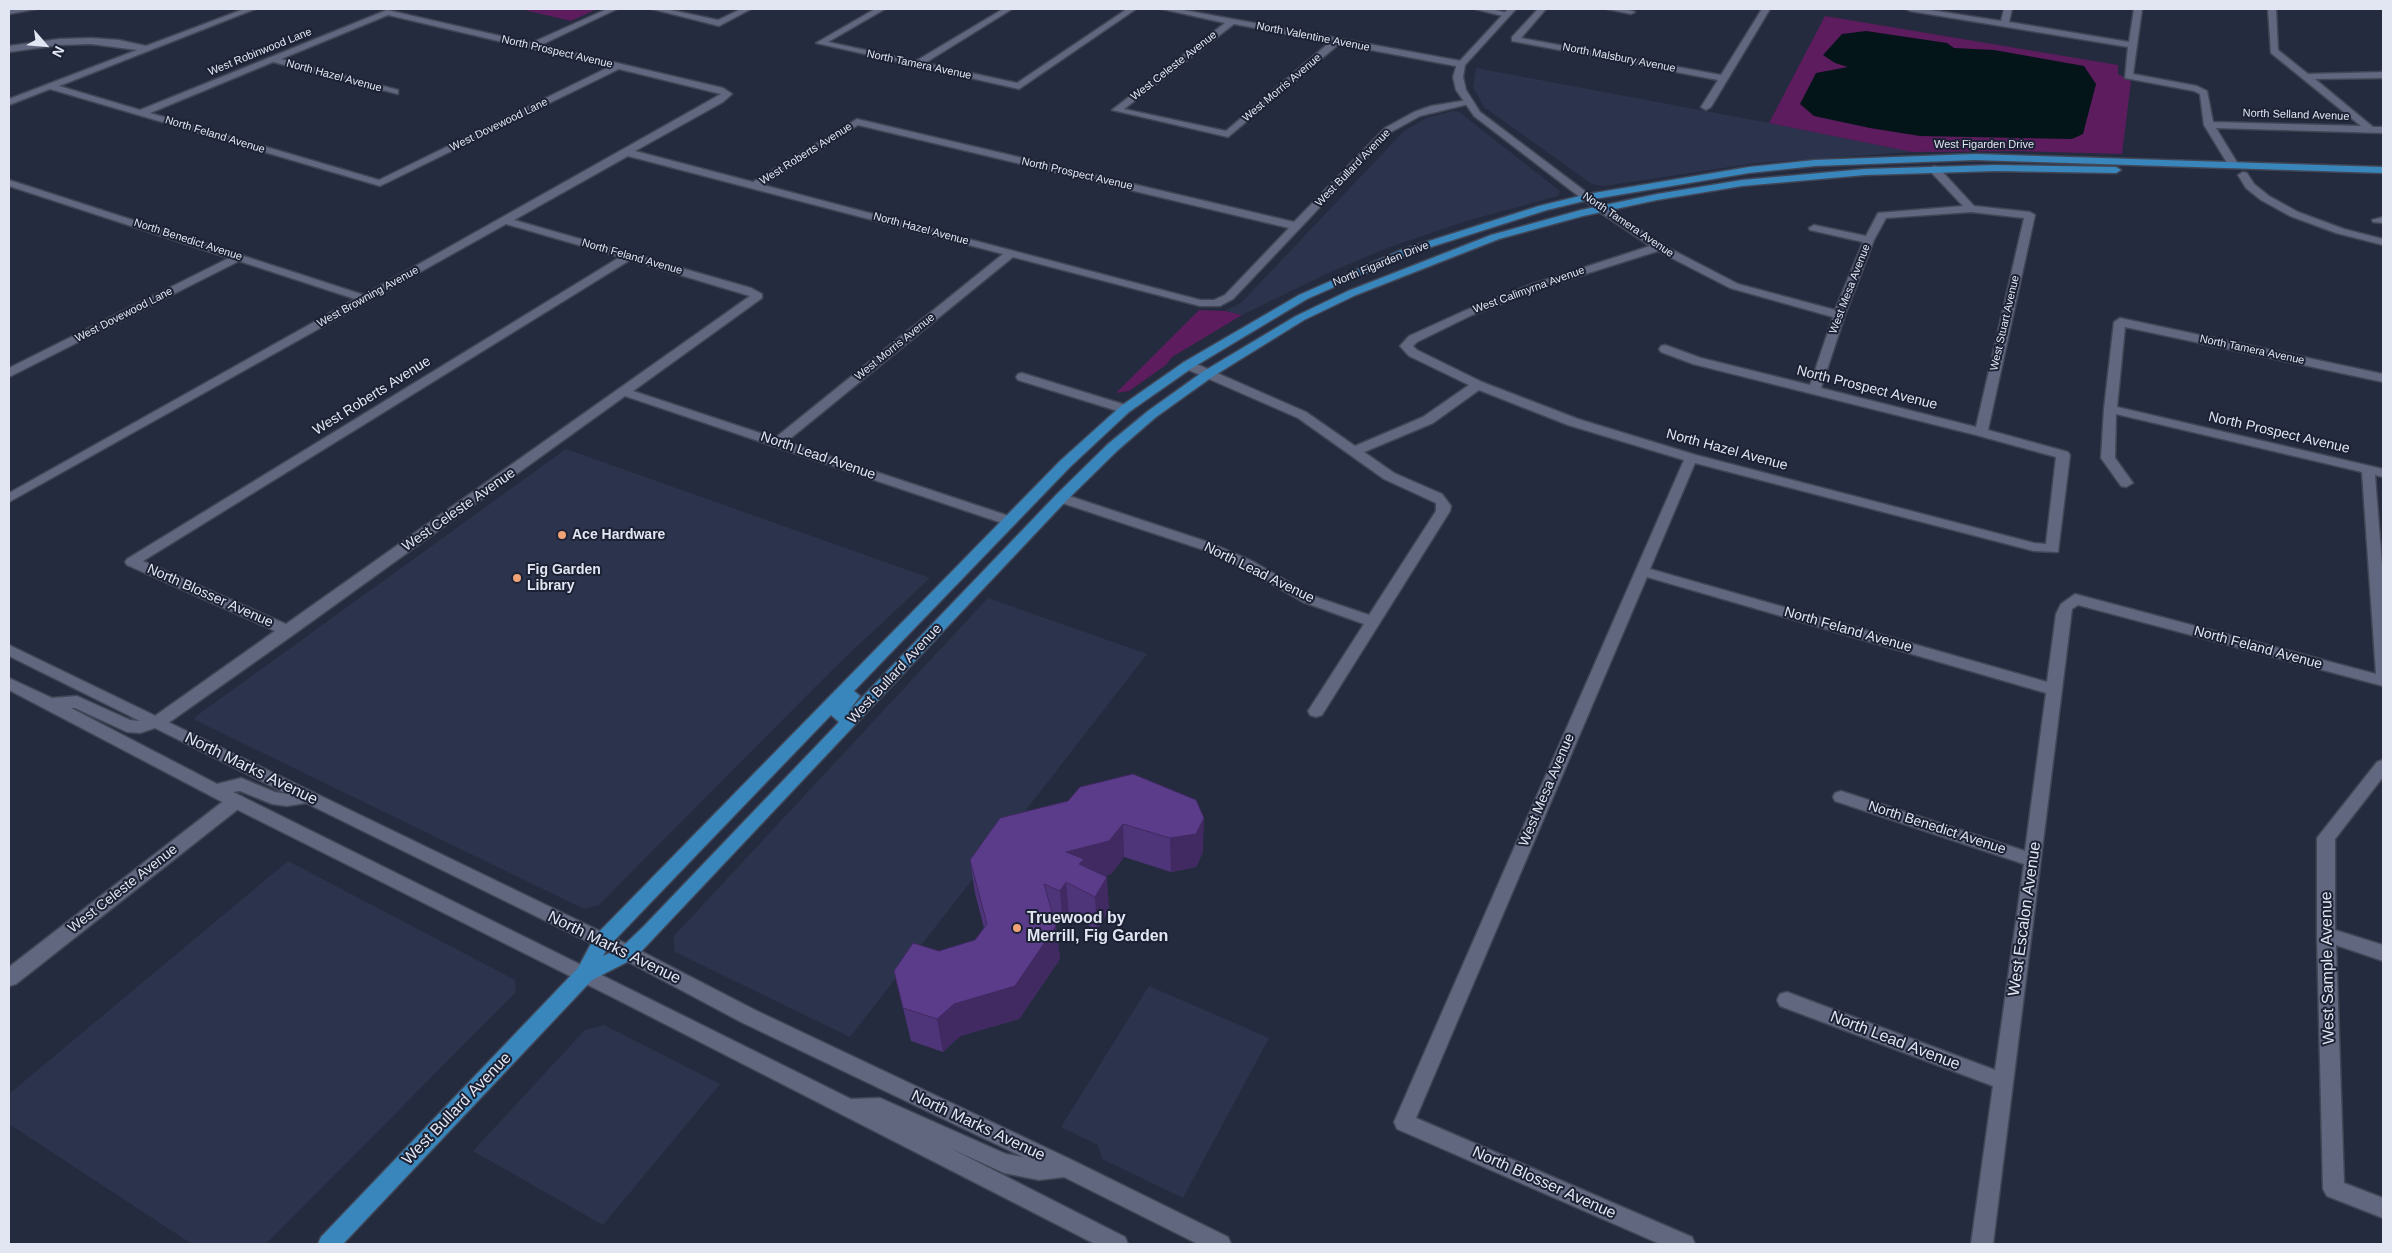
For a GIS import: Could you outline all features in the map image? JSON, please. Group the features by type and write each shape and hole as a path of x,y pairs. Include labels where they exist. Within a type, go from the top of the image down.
{"main road":[{"name":"West Figarden Drive","path":"1588,197 1749,170 1918,158 2051,157 2383,170"},
{"path":"2191,172 2226,169 2233,164"},
{"path":"2243,175 2254,170 2273,170 2276,166"},
{"name":"West Figarden Drive","path":"1602,209 1742,183 1856,172 1934,169 1995,168 2191,172 2383,180"},
{"name":"North Figarden Drive","path":"1188,365 1303,297 1363,269 1500,221 1588,197"},
{"name":"North Figarden Drive","path":"1208,374 1300,318 1352,293 1495,238 1602,209"},
{"name":"West Bullard Avenue","path":"329,1244 584,974 602,941 854,687 890,656 921,612 1065,464 1125,409 1188,365"},
{"name":"West Bullard Avenue","path":"584,974 628,953 1061,498 1113,447 1152,414 1208,374"},
{"path":"1113,447 1112,436 1126,421 1125,409"},
{"path":"850,721 838,713 854,687"}],"street":[{"path":"9,12 32,9"},
{"path":"9,102 251,9"},
{"path":"532,46 613,9"},
{"path":"656,9 719,23 747,9"},
{"name":"North Tamera Avenue","path":"881,9 820,43 1019,86 1132,9"},
{"path":"917,64 1008,9"},
{"name":"North Valentine Avenue","path":"1166,9 1461,64"},
{"path":"1479,9 1509,11"},
{"name":"North Malsbury Avenue","path":"1542,9 1515,39 1724,78"},
{"path":"1611,9 1631,12"},
{"path":"1706,107 1766,9"},
{"path":"1910,9 2134,45"},
{"path":"2004,24 2008,9"},
{"path":"2138,9 2128,76 2197,89 2204,93 2209,125 2233,164"},
{"path":"2272,9 2274,51 2371,130"},
{"path":"1468,103 1458,77 1461,64 1509,11"},
{"name":"North Prospect Avenue","path":"387,12 618,66 727,94"},
{"name":"West Robinwood Lane","path":"141,113 387,12"},
{"name":"West Celeste Avenue","path":"1228,134 1117,110 1231,22"},
{"path":"9,49 59,42 91,41 119,43 146,49"},
{"name":"West Morris Avenue","path":"1228,134 1336,42"},
{"name":"North Hazel Avenue","path":"272,59 395,92"},
{"name":"West Dovewood Lane","path":"380,184 618,66"},
{"path":"2306,77 2383,75"},
{"name":"North Feland Avenue","path":"50,86 380,184"},
{"name":"West Browning Avenue","path":"9,498 720,100 727,94"},
{"name":"North Tamera Avenue","path":"1468,103 1477,114 1602,209 1659,247 1734,286 1839,316"},
{"name":"West Bullard Avenue","path":"1216,304 1228,298 1388,130 1402,121 1434,108 1468,103"},
{"name":"North Prospect Avenue","path":"857,122 1296,226"},
{"name":"West Roberts Avenue","path":"754,186 857,122"},
{"name":"North Selland Avenue","path":"2209,125 2383,130"},
{"name":"North Hazel Avenue","path":"626,152 1200,303 1216,304"},
{"path":"1934,169 1971,209"},
{"path":"2243,175 2250,186 2265,198 2294,214 2340,231 2383,242"},
{"name":"North Benedict Avenue","path":"9,183 366,299"},
{"path":"1869,240 1882,215 1971,209"},
{"name":"West Stuart Avenue","path":"1971,209 2030,215 1981,432"},
{"name":"North Feland Avenue","path":"504,220 746,290 758,296"},
{"name":"West Mesa Avenue","path":"1814,228 1869,240 1839,316 1814,391"},
{"name":"West Calimyrna Avenue","path":"1406,346 1413,339 1468,313 1534,287 1659,247"},
{"name":"West Morris Avenue","path":"778,442 1011,253"},
{"name":"West Roberts Avenue","path":"132,562 628,256"},
{"name":"West Dovewood Lane","path":"9,373 239,257"},
{"name":"West Celeste Avenue","path":"158,722 758,296"},
{"name":"North Tamera Avenue","path":"2110,409 2120,322 2383,378"},
{"name":"North Hazel Avenue","path":"1406,346 1413,354 1478,385 1573,422 1691,458 2034,548 2052,549"},
{"name":"North Prospect Avenue","path":"1665,350 1697,361 1981,432 2063,456 2052,549"},
{"path":"1188,365 1302,415 1389,476 1442,501 1443,511 1316,711"},
{"path":"1022,377 1125,409"},
{"path":"1356,452 1428,420 1478,385"},
{"name":"North Lead Avenue","path":"625,392 1010,521"},
{"path":"2110,409 2108,458 2126,483"},
{"name":"North Prospect Avenue","path":"2110,409 2383,473"},
{"name":"West Mesa Avenue","path":"1404,1122 1691,458"},
{"path":"2368,469 2383,673"},
{"name":"North Lead Avenue","path":"1061,498 1206,546 1247,564 1308,599 1372,621"},
{"name":"North Blosser Avenue","path":"132,562 288,630"},
{"name":"North Feland Avenue","path":"1642,571 2055,690"},
{"name":"North Feland Avenue","path":"2075,599 2383,681"},
{"name":"West Escalon Avenue","path":"1982,1244 2055,690 2063,614 2066,607 2075,599"},
{"name":"North Marks Avenue","path":"9,650 628,953 838,1059 1065,1167 1220,1244"},
{"path":"9,684 236,801 584,974 1117,1244"},
{"path":"49,704 77,702 127,726 140,727 158,722"},
{"name":"West Sample Avenue","path":"2383,766 2326,838 2326,934 2334,1190 2383,1208"},
{"path":"216,790 241,784 272,798 287,800 307,796"},
{"name":"North Benedict Avenue","path":"1841,797 2033,860"},
{"name":"West Celeste Avenue","path":"9,978 236,801"},
{"path":"2326,934 2383,953"},
{"name":"North Lead Avenue","path":"1787,1000 2002,1081"},
{"path":"850,1108 880,1107 1014,1166 1039,1170 1065,1167"},
{"name":"North Blosser Avenue","path":"1404,1122 1684,1244"}],"shaded area":[{"path":"520,9 597,9 571,21"},
{"path":"1825,16 2118,65 2118,74 2131,81 2122,154 2016,151 1912,152 1769,123"},
{"path":"1866,31 1947,43 1954,48 1994,50 2084,66 2096,84 2083,134 2072,139 1920,136 1814,116 1800,104 1816,73 1848,67 1835,63 1823,55 1842,34"},
{"path":"1476,68 1912,152 1756,163 1604,186 1592,184 1484,107 1473,87"},
{"path":"1453,111 1459,112 1560,191 1558,196 1466,221 1387,248 1328,273 1242,315 1225,311 1241,303 1403,132 1426,118"},
{"path":"1199,310 1225,311 1242,315 1172,357 1166,365 1129,391 1116,393"},
{"path":"566,449 930,578 835,667 599,905 584,909 195,720 195,717"},
{"path":"988,598 1147,654 850,1037 675,952 673,937"},
{"path":"288,861 515,980 516,992 266,1244 192,1244 9,1124 9,1094"},
{"path":"1149,986 1269,1038 1183,1198 1102,1159 1098,1145 1061,1127"},
{"path":"604,1025 720,1084 603,1225 473,1151 585,1030"}],"building":[{"path":"1133,774 1196,800 1204,818 1196,834 1170,838 1123,824 1109,841 1066,852 1084,859 1079,864 1107,877 1095,897 1066,882 1060,891 1044,884 1056,926 1015,986 954,1004 937,1019 903,1008 894,971 913,943 939,951 975,940 987,924 970,860 1000,818 1068,801 1080,787"}],"place":[{"name":"Ace Hardware","path":"562,535"},
{"name":"Fig Garden Library","path":"517,578"},
{"name":"Truewood by Merrill, Fig Garden","path":"1017,928"}]}
